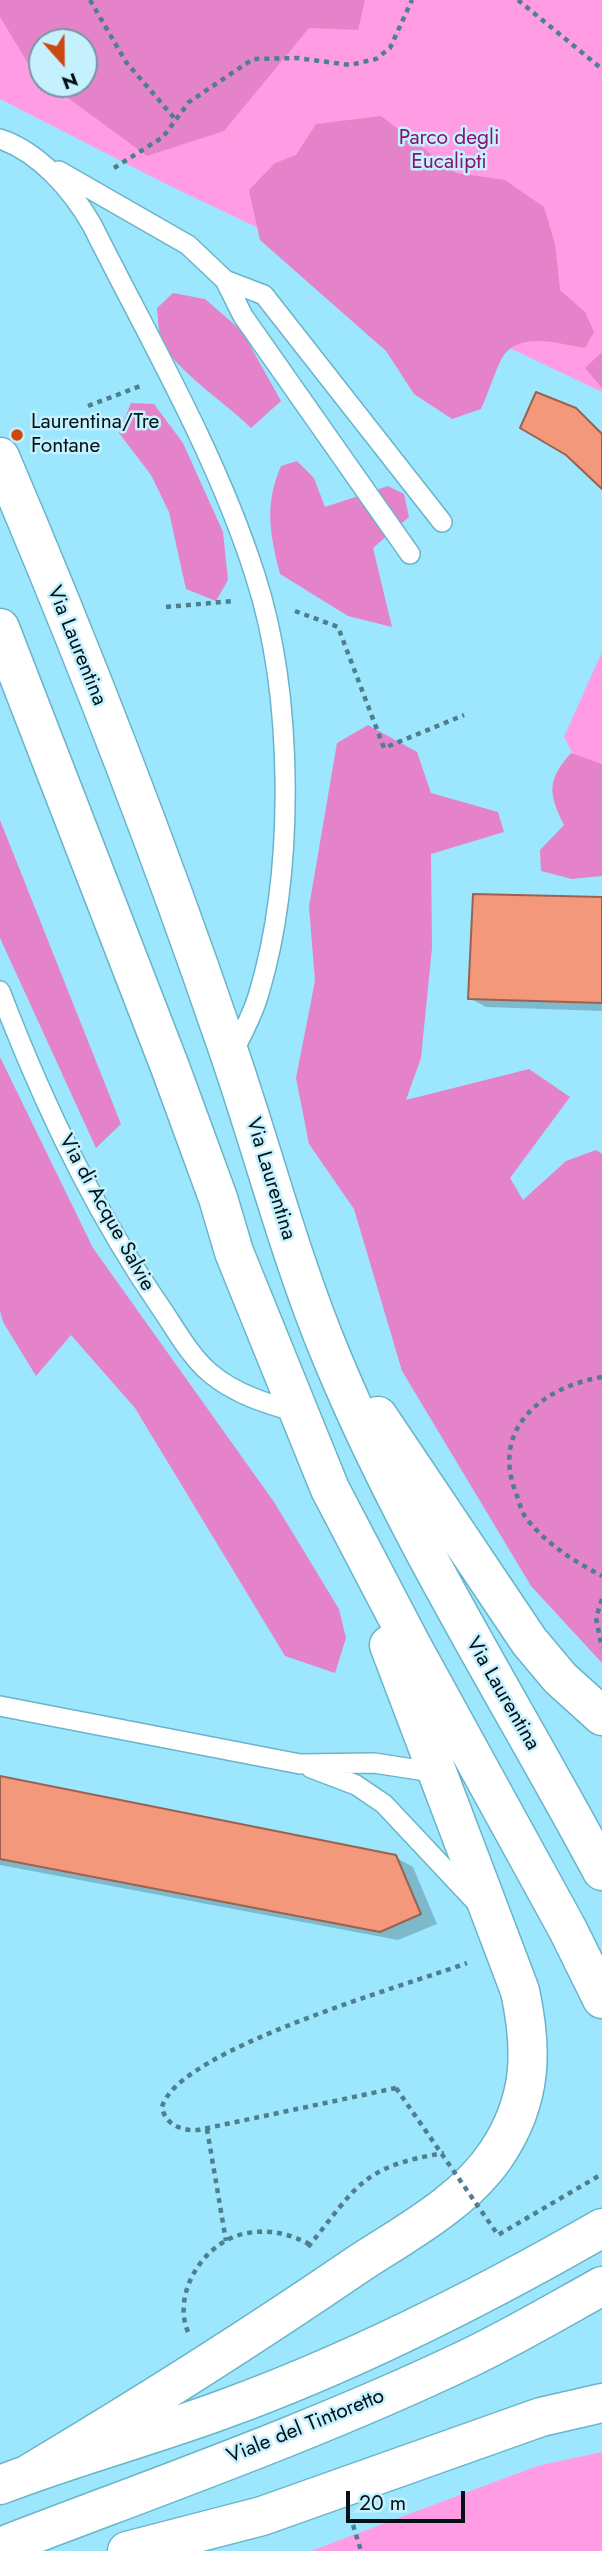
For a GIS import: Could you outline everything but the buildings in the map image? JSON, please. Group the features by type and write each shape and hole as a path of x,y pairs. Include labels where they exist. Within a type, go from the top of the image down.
{"main road":[{"name":"Via Laurentina","path":"0,457 125,769 231,1057 302,1282 331,1356 368,1441 440,1581 602,1871"},
{"path":"0,628 89,852 218,1198 234,1252 330,1489 498,1928 520,1991 529,2039 529,2065 515,2118 487,2166 440,2209 276,2320 15,2479"},
{"path":"331,1356 378,1415 529,1641 560,1678 602,1716"},
{"path":"330,1489 411,1644 568,1930 602,1999"},
{"path":"15,2479 229,2408 337,2363 455,2309 599,2230"},
{"name":"Viale del Tintoretto","path":"0,2547 288,2436 426,2378 512,2337 602,2286"},
{"path":"127,2551 262,2516 541,2417 602,2403"}],"lane":[{"path":"0,139 188,245 225,280 243,316 410,554"},
{"path":"20,148 61,183 92,225 219,483 255,575 272,642 279,694 284,788 280,886 259,995 231,1057"},
{"path":"225,280 264,295 442,523"},
{"name":"Via di Acque Salvie","path":"0,991 37,1081 96,1204 185,1344 222,1382 270,1405 297,1412"},
{"path":"0,1706 300,1764 356,1785 384,1804 498,1928"},
{"path":"300,1764 374,1763 439,1773"}],"path":[{"path":"90,0 126,62 176,120"},
{"path":"111,170 163,137 189,102 253,59 297,58 350,65 376,59 390,48 412,0"},
{"path":"518,0 602,69"},
{"path":"88,406 135,388"},
{"path":"166,607 243,601"},
{"path":"338,628 384,748 464,715"},
{"path":"602,1377 559,1388 538,1403 513,1432 508,1456 511,1482 525,1516 569,1558 602,1576"},
{"path":"602,1599 596,1618 602,1648"},
{"path":"474,1960 313,2015 253,2040 183,2079 166,2095 163,2114 183,2129 207,2129 396,2088 498,2235 602,2174"},
{"path":"207,2129 226,2241"},
{"path":"303,2254 354,2187 379,2169 416,2157 452,2151"},
{"path":"190,2336 185,2324 186,2291 202,2259 226,2241 245,2233 269,2231 292,2235 311,2245"},
{"path":"351,2519 361,2551"}],"green space":[{"name":"Parco degli Eucalipti","path":"0,0 602,0 602,392 168,185 0,99"},
{"path":"602,652 602,808 564,737"},
{"path":"602,2452 602,2551 311,2551 537,2466"}],"shaded area":[{"path":"0,0 365,0 358,30 309,28 224,131 147,156 68,98 98,98 98,28 28,28 28,63 0,17"},
{"path":"381,116 456,173 505,180 544,207 555,244 560,290 585,312 594,332 585,348 529,341 509,349 499,363 481,409 452,419 414,394 386,351 260,240 249,190 275,163 296,155 316,124"},
{"path":"173,293 205,299 242,331 281,401 251,428 186,372 165,347 160,336 157,308"},
{"path":"602,352 602,388 585,368"},
{"path":"131,403 154,404 183,443 223,532 228,580 216,601 186,589 169,512 151,475 119,433"},
{"path":"297,461 314,478 325,507 388,486 404,494 409,517 373,548 392,627 348,616 280,574 271,533 272,494 281,466"},
{"path":"368,725 417,752 431,793 498,812 504,832 431,854 432,948 421,1058 406,1100 529,1069 570,1097 510,1178 523,1200 566,1161 596,1150 602,1154 602,1663 531,1586 402,1371 354,1209 309,1144 296,1078 315,981 309,907 337,743"},
{"path":"571,753 602,764 602,876 572,879 541,871 540,850 564,825 555,804 552,787 558,771"},
{"path":"0,820 121,1124 96,1148 0,938"},
{"path":"0,1057 93,1248 274,1502 339,1609 346,1638 335,1673 285,1656 135,1408 71,1335 36,1376 3,1322 0,1311"}],"place":[{"name":"Laurentina/Tre Fontane","path":"17,435"}]}
